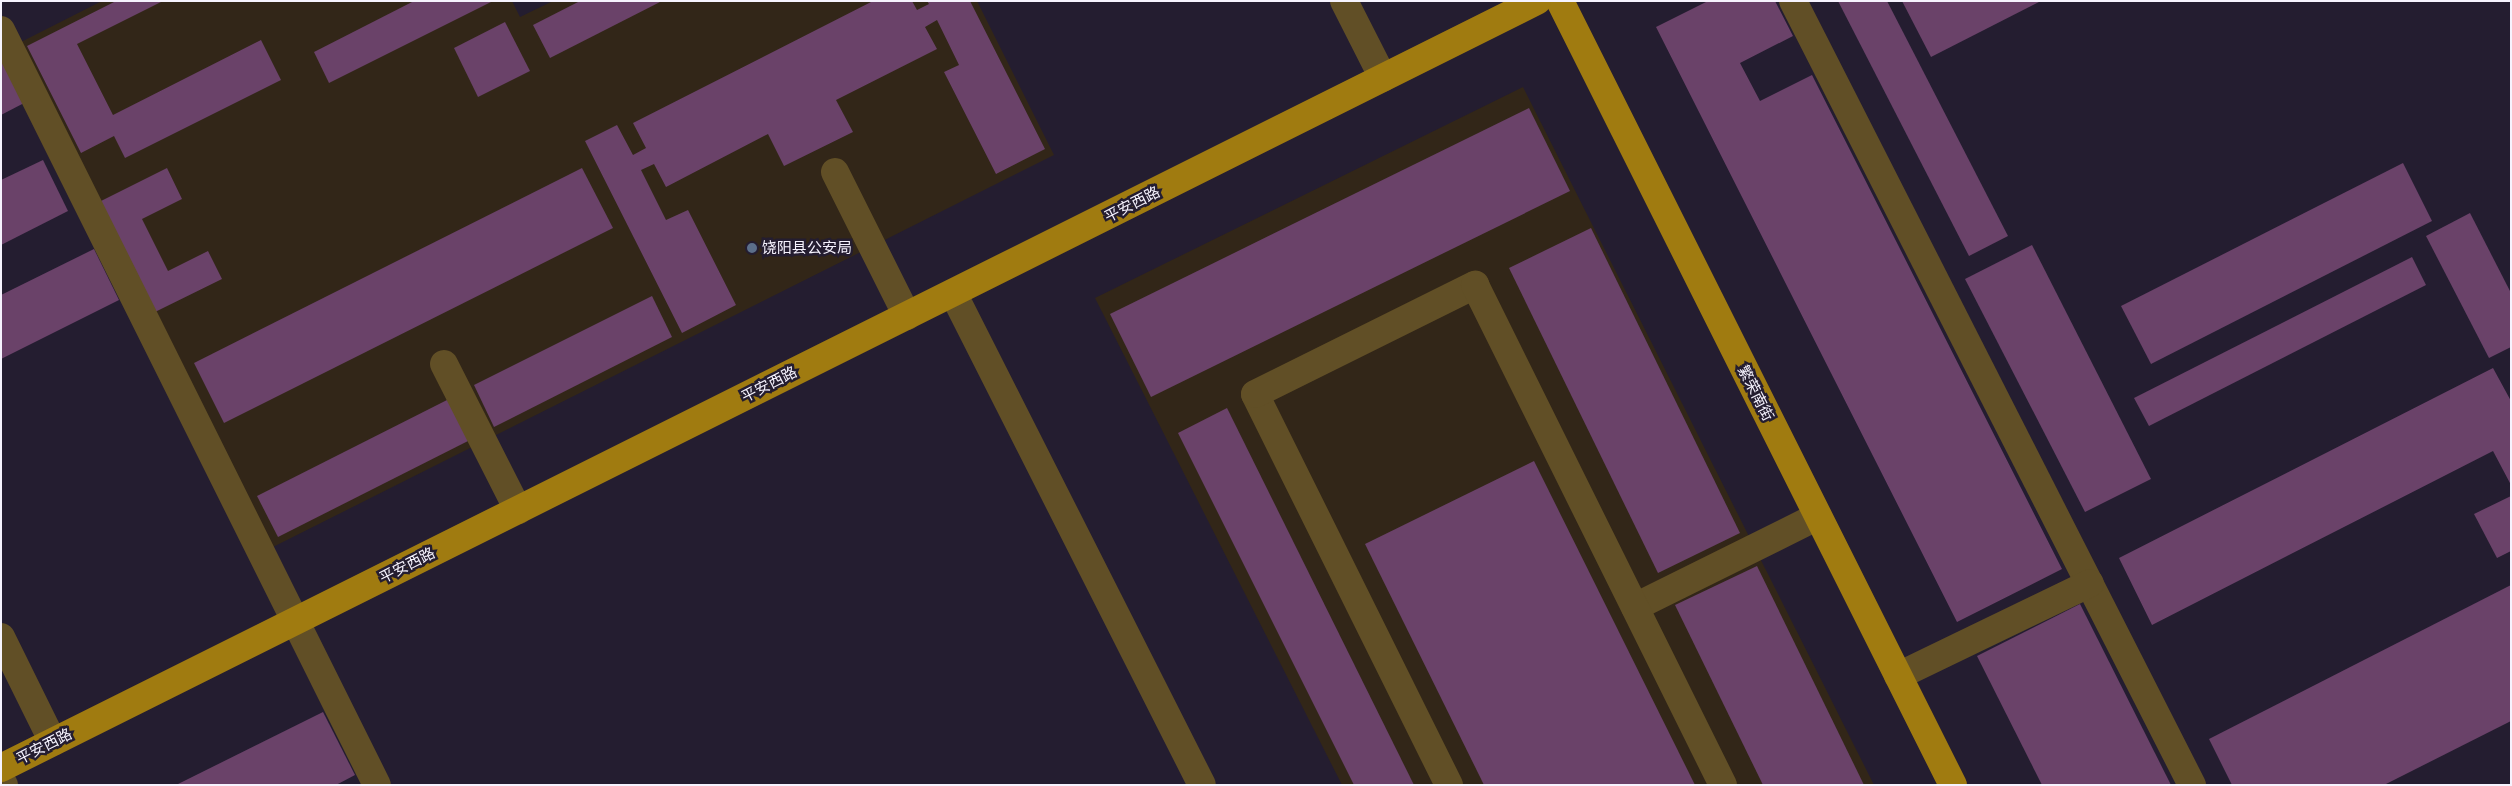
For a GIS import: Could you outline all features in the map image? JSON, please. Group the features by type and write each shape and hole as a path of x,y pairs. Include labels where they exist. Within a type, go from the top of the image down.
{"main road":[{"name":"平安西路","path":"1,768 1537,1"},
{"name":"繁荣南街","path":"1560,1 1953,785"}],"street":[{"path":"1344,1 1383,78"},
{"path":"1793,1 2192,785"},
{"path":"1,30 297,620 377,785"},
{"path":"835,172 907,316"},
{"path":"1449,785 1255,394 1475,285 1723,785"},
{"path":"953,293 1202,785"},
{"path":"444,364 518,510"},
{"path":"1635,607 1818,516"},
{"path":"1898,676 2090,583"},
{"path":"1,637 53,742"},
{"path":"1,780 4,785"}],"shaded area":[{"path":"102,1 512,1 520,17 553,1 977,1 1054,155 273,547 19,43"},
{"path":"1523,87 1874,785 1342,785 1095,298"}],"building":[{"path":"116,1 163,1 77,44 113,115 261,40 281,80 125,158 114,136 81,153 27,46"},
{"path":"414,1 493,1 329,83 314,52"},
{"path":"580,1 662,1 550,58 533,25"},
{"path":"873,1 912,1 917,10 929,4 927,1 970,1 1045,149 996,174 944,72 959,65 937,20 925,27 937,49 836,100 853,132 784,166 768,134 666,187 654,164 641,170 666,220 688,210 736,305 682,333 585,141 617,125 633,155 646,148 633,123"},
{"path":"1708,1 1775,1 1793,36 1740,63 1760,101 1812,75 2062,569 1957,622 1656,27"},
{"path":"1838,1 1887,1 2008,236 1969,256"},
{"path":"1902,1 2041,1 1931,57"},
{"path":"505,22 530,71 478,97 454,48"},
{"path":"1,53 26,102 1,115"},
{"path":"1529,108 1570,191 1151,397 1110,314"},
{"path":"43,160 68,211 1,245 1,180"},
{"path":"2403,163 2432,221 2151,364 2121,306"},
{"path":"167,168 182,199 142,219 168,271 208,251 222,279 155,312 99,202"},
{"path":"582,168 613,228 224,423 194,363"},
{"path":"2470,213 2511,293 2511,347 2489,358 2426,236"},
{"path":"1591,228 1740,533 1658,573 1509,268"},
{"path":"2032,245 2151,479 2085,512 1965,279"},
{"path":"94,249 119,300 1,359 1,295"},
{"path":"2412,257 2426,285 2149,426 2134,398"},
{"path":"652,296 672,337 494,427 474,385"},
{"path":"2493,368 2511,401 2511,485 2493,451 2152,625 2119,558"},
{"path":"449,399 470,440 278,537 257,496"},
{"path":"1227,408 1414,785 1354,785 1178,433"},
{"path":"1534,461 1695,785 1484,785 1365,544"},
{"path":"2511,496 2511,551 2497,558 2474,514"},
{"path":"1757,566 1864,785 1763,785 1675,605"},
{"path":"2511,585 2511,721 2384,785 2232,785 2209,739"},
{"path":"2080,604 2171,785 2042,785 1977,656"},
{"path":"323,712 355,775 336,785 176,785"}],"place":[{"name":"饶阳县公安局","path":"752,248"}]}
